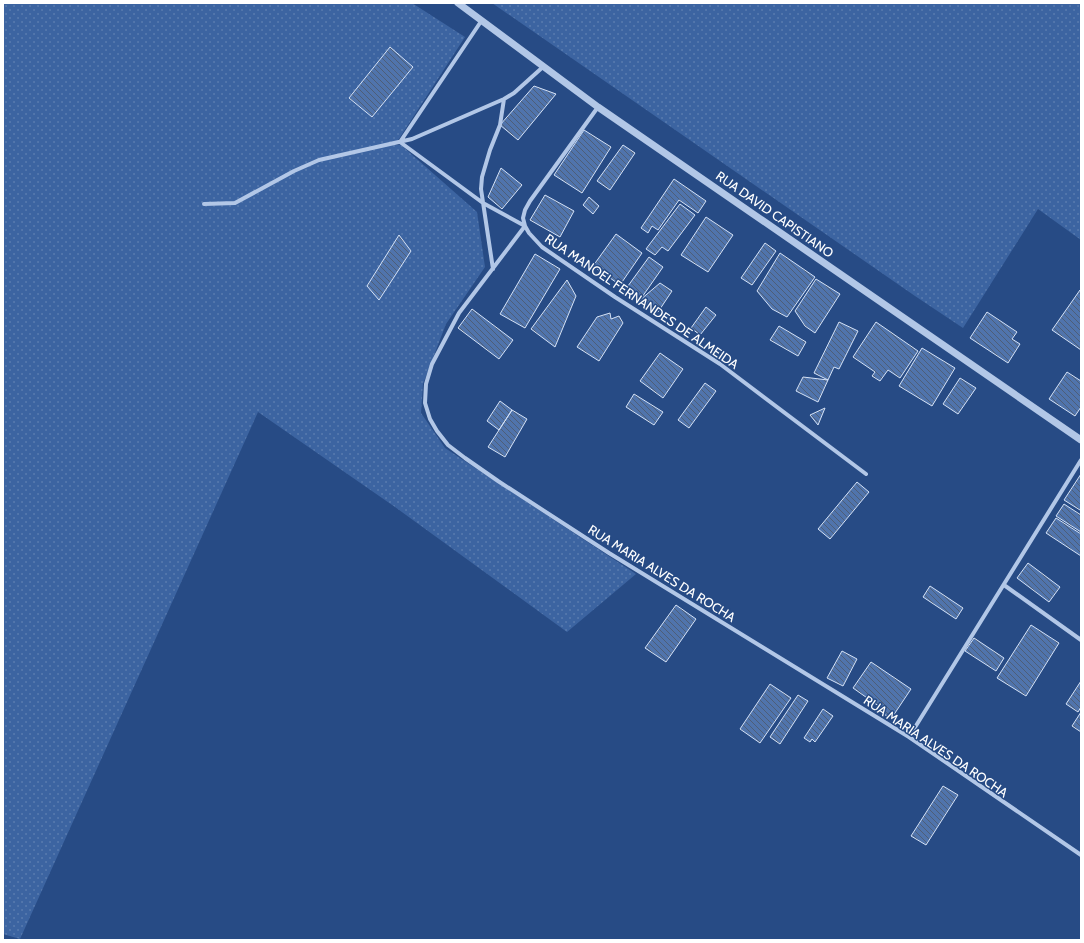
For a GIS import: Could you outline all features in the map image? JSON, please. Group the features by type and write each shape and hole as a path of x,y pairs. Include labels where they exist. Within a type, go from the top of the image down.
{"street":[{"name":"RUA DAVID CAPISTIANO","path":"458,3 598,107 1081,440"},
{"path":"400,142 482,20"},
{"path":"204,204 235,203 294,171 319,160 412,139 504,99 514,93 544,66"},
{"path":"493,269 481,189 482,177 490,150 500,125 504,99"},
{"path":"525,226 523,218 530,200 598,107"},
{"path":"400,142 483,203 525,226"},
{"name":"RUA MARIA ALVES DA ROCHA","path":"525,226 459,313 432,364 426,384 425,403 430,419 448,445 493,477 609,553 909,737 1081,855"},
{"name":"RUA MANOEL FERNANDES DE ALMEIDA","path":"525,226 529,233 542,247 615,297 720,364 866,474"},
{"path":"909,737 1081,460"},
{"path":"1004,585 1081,640"}],"shaded area":[{"path":"3,3 412,3 465,37 395,145 401,145 477,212 485,267 446,324 423,384 421,413 445,448 636,574 567,632 395,507 258,412 20,939 3,934"},
{"path":"492,3 1081,3 1081,240 1038,209 963,328"}],"building":[{"path":"390,47 413,67 372,117 349,98"},
{"path":"534,86 556,94 518,140 500,125"},
{"path":"584,130 611,147 582,193 554,175"},
{"path":"623,145 635,153 610,190 597,181"},
{"path":"501,168 522,185 502,209 488,197"},
{"path":"674,179 706,201 698,213 679,200 658,230 652,226 648,233 641,228"},
{"path":"545,195 574,211 560,237 530,220"},
{"path":"589,197 599,206 593,214 583,205"},
{"path":"680,204 695,215 668,251 662,247 655,255 646,249"},
{"path":"706,217 733,235 708,272 681,255"},
{"path":"616,234 642,253 620,285 593,266"},
{"path":"399,235 411,251 379,300 367,286"},
{"path":"765,243 776,251 752,285 741,278"},
{"path":"780,253 815,277 787,317 772,309 757,291"},
{"path":"535,254 560,269 525,328 500,314"},
{"path":"649,257 663,267 640,300 625,290"},
{"path":"816,279 840,294 815,333 805,326 795,311"},
{"path":"567,280 576,296 555,347 531,329"},
{"path":"660,283 672,291 658,312 640,300"},
{"path":"1080,290 1081,291 1081,350 1052,330"},
{"path":"706,307 716,315 700,335 691,328"},
{"path":"472,309 513,340 499,359 458,328"},
{"path":"987,312 1017,332 1012,339 1020,344 1008,363 970,338"},
{"path":"610,313 611,319 619,316 623,323 599,361 577,347 597,317"},
{"path":"839,322 858,331 839,369 834,367 828,380 814,373"},
{"path":"876,322 918,351 900,378 888,370 880,381 872,376 875,372 853,357"},
{"path":"779,326 806,342 798,356 770,340"},
{"path":"922,348 955,368 932,406 899,386"},
{"path":"660,353 683,369 663,398 640,381"},
{"path":"1067,372 1081,381 1081,407 1075,416 1049,399"},
{"path":"803,377 828,380 818,402 796,391"},
{"path":"960,378 976,388 958,414 943,404"},
{"path":"705,383 716,391 689,428 678,420"},
{"path":"634,394 663,412 654,425 626,407"},
{"path":"500,401 512,410 499,430 487,421"},
{"path":"825,408 818,425 810,415"},
{"path":"512,410 527,419 505,457 488,447"},
{"path":"1081,474 1081,509 1080,510 1064,500"},
{"path":"857,482 869,492 830,539 818,529"},
{"path":"1064,504 1081,515 1081,532 1056,516"},
{"path":"1056,518 1081,534 1081,556 1046,533"},
{"path":"1028,563 1060,587 1049,602 1017,578"},
{"path":"930,586 963,608 956,619 923,597"},
{"path":"676,605 696,619 666,662 645,648"},
{"path":"1031,625 1059,643 1026,696 997,678"},
{"path":"974,638 1004,658 996,671 965,651"},
{"path":"842,651 857,659 843,686 827,678"},
{"path":"871,662 911,689 891,719 877,709 880,707 853,688"},
{"path":"1081,681 1081,707 1078,712 1066,704"},
{"path":"770,684 791,698 760,743 740,729"},
{"path":"798,695 808,701 780,744 770,737"},
{"path":"823,709 833,716 815,742 812,739 810,742 804,738"},
{"path":"1081,712 1081,732 1072,726"},
{"path":"943,786 958,795 926,845 911,836"}]}
